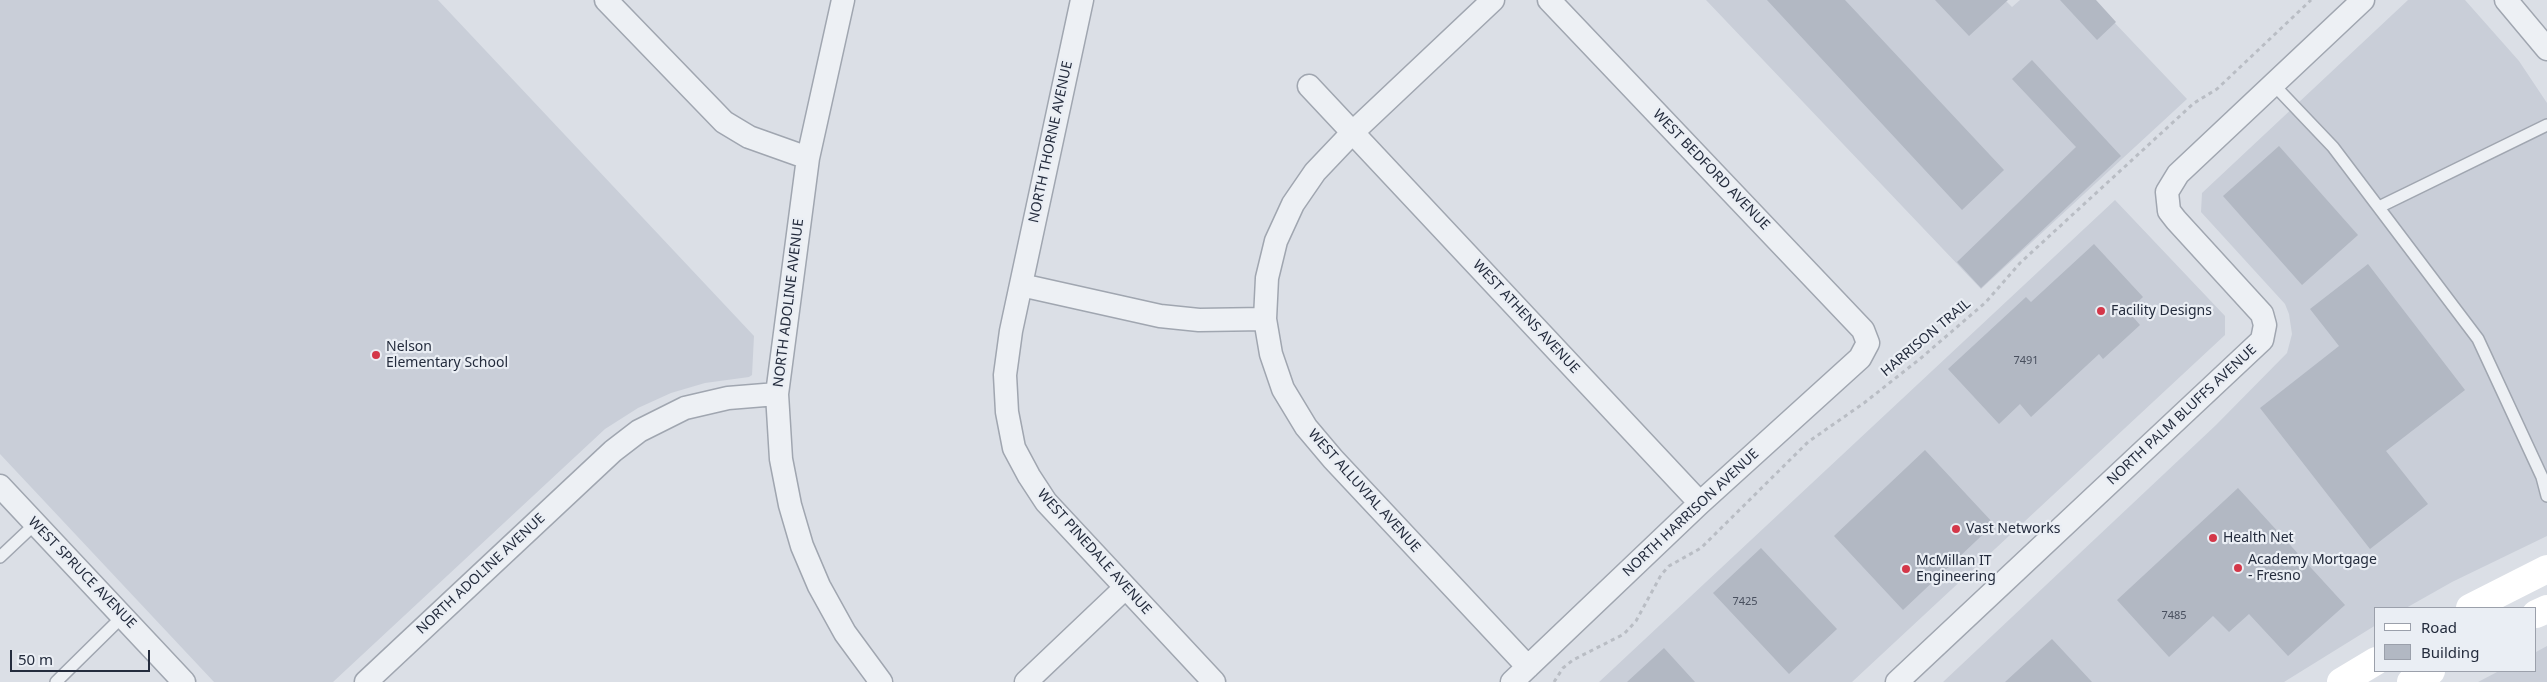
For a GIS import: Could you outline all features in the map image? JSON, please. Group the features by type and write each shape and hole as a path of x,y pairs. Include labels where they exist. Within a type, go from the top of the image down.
{"main road":[{"path":"2472,607 2547,568"},
{"path":"2342,682 2374,662"},
{"path":"2374,682 2389,672"},
{"path":"2411,682 2429,672"}],"street":[{"path":"606,0 724,122 749,137 808,158"},
{"name":"NORTH ADOLINE AVENUE","path":"366,682 613,451 639,431 684,408 728,398 777,394 808,158 842,0"},
{"name":"NORTH THORNE AVENUE","path":"1021,285 1082,0"},
{"name":"WEST ALLUVIAL AVENUE","path":"1492,0 1353,132 1315,172 1294,204 1276,241 1267,278 1264,319 1271,354 1283,389 1306,428 1520,674"},
{"name":"WEST BEDFORD AVENUE","path":"1549,0 1863,330 1868,343"},
{"name":"NORTH PALM BLUFFS AVENUE","path":"1897,682 2262,340 2265,325 2257,306 2169,211 2167,201 2170,184 2178,174 2363,0"},
{"path":"2506,0 2547,49"},
{"name":"WEST ATHENS AVENUE","path":"1309,86 1700,503"},
{"path":"1021,285 1160,316 1199,320 1264,319"},
{"name":"WEST PINEDALE AVENUE","path":"1021,285 1011,331 1005,375 1007,412 1014,448 1046,502 1214,682"},
{"name":"NORTH HARRISON AVENUE","path":"1520,674 1700,503 1860,358 1868,343"},
{"path":"777,394 780,459 790,505 802,546 819,586 845,633 881,682"},
{"name":"WEST SPRUCE AVENUE","path":"0,486 184,682"},
{"path":"1026,682 1125,588"}],"lane":[{"path":"2273,84 2333,147 2478,339 2542,477 2547,496"},
{"path":"2379,207 2547,125"},
{"path":"0,557 35,524"},
{"path":"56,682 123,616"}],"path":[{"name":"HARRISON TRAIL","path":"1554,682 1562,668 1573,660 1624,634 1636,622 1661,575 1670,566 1701,548 1808,442 1893,381 1986,302 2020,263 2194,103 2216,89 2311,0"}],"shaded area":[{"name":"Nelson Elementary School","path":"0,0 438,0 754,336 752,375 705,383 671,393 638,408 605,429 333,682 214,682 0,454"},
{"path":"1706,0 2005,0 2012,7 2020,0 2093,0 2187,99 1981,289"},
{"path":"2408,0 2465,0 2519,61 2547,103 2547,536 2452,582 2408,607 2374,607 2374,626 2284,682 1943,682 2216,425 2287,353 2292,334 2289,314 2285,304 2201,212 2202,193"},
{"path":"2115,200 2225,316 2225,335 1852,682 1599,682"},
{"path":"2547,646 2547,682 2478,682 2497,672 2537,672 2537,651"}],"building":[{"path":"1767,0 1845,0 2004,170 1962,210"},
{"path":"1935,0 2008,0 1969,36"},
{"path":"2060,0 2096,0 2116,22 2097,40"},
{"path":"2032,60 2121,156 1981,288 1957,262 2076,147 2012,79"},
{"path":"2279,146 2358,235 2302,285 2223,196"},
{"path":"2094,244 2143,297 2128,311 2140,325 2103,359 2099,354 2031,417 2020,404 1999,424 1948,369 2026,297 2031,302"},
{"path":"2368,264 2465,390 2386,451 2428,504 2370,549 2260,408 2339,346 2310,309"},
{"path":"1925,450 1994,524 1903,610 1834,536"},
{"path":"2238,488 2345,605 2288,656 2249,614 2229,632 2213,616 2169,657 2117,600"},
{"path":"1761,548 1837,629 1789,674 1713,593"},
{"path":"2052,639 2092,682 2005,682"},
{"path":"1664,648 1695,682 1627,682"}],"place":[{"name":"Facility Designs","path":"2101,311"},
{"name":"Nelson Elementary School","path":"376,355"},
{"name":"Vast Networks","path":"1956,529"},
{"name":"Health Net","path":"2213,538"},
{"name":"Academy Mortgage - Fresno","path":"2238,568"},
{"name":"McMillan IT Engineering","path":"1906,569"}]}
